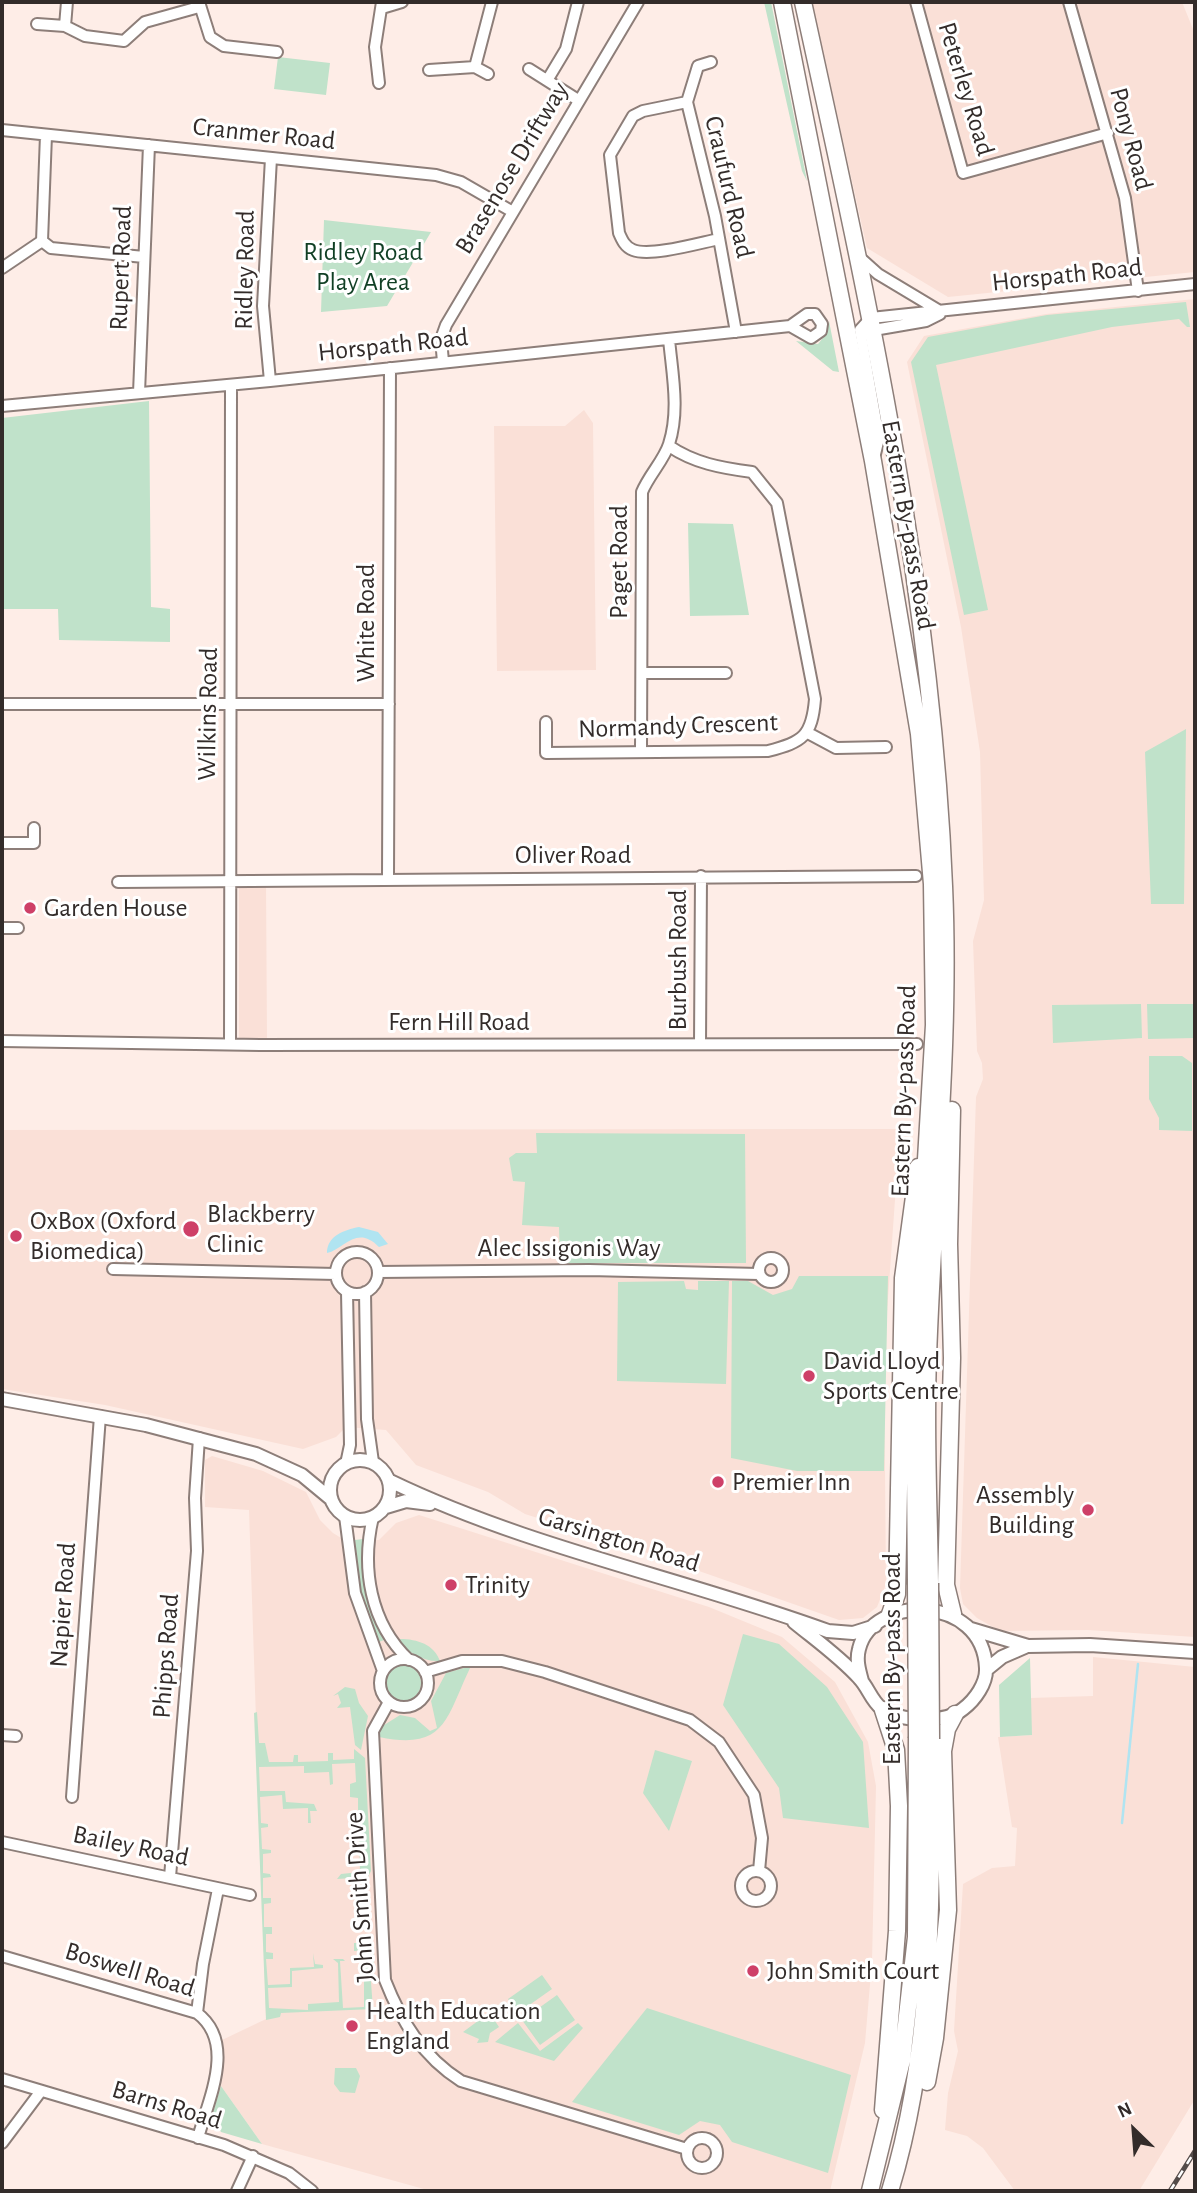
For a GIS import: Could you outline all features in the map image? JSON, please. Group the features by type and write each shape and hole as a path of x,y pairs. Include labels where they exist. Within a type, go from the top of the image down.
{"highway":[{"name":"Eastern By-pass Road","path":"782,2 863,325 911,535 937,769 944,885 947,1021 928,1361 923,1583 924,1738 932,1935 923,2035 906,2136 890,2191"},
{"name":"Eastern By-pass Road","path":"803,2 859,257 873,461 919,734 930,857 934,1025 914,1361 923,1583"},
{"path":"947,1021 952,1114 949,1244 952,1358 946,1585 953,1614"},
{"path":"882,1621 897,1594 903,1278 913,1189 928,1140"},
{"path":"883,1710 896,1750 899,1806 897,1931 883,2112 888,2129"},
{"path":"906,2136 921,2113 943,1975 948,1910 943,1751 947,1729 955,1714"},
{"name":"Eastern By-pass Road","path":"870,2191 888,2129 902,2060 916,1937 924,1738"}],"main road":[{"path":"2,1399 100,1416 256,1454 302,1475 331,1499 345,1516 357,1520 373,1517 386,1507 406,1501 439,1505"},
{"path":"331,1499 333,1476 346,1464 361,1459 373,1462 384,1471 390,1481 390,1496 386,1507"},
{"path":"302,1475 333,1476"},
{"path":"390,1481 439,1505"},
{"name":"Garsington Road","path":"439,1505 828,1631 853,1633 882,1621"},
{"path":"862,1681 857,1663 864,1636 882,1621 912,1610 936,1610 953,1614 971,1629 983,1651 986,1670"},
{"path":"786,1616 862,1681 883,1710 910,1718 939,1719 955,1714 976,1696 986,1670 1002,1657 1028,1646"},
{"path":"971,1629 1028,1646 1113,1646 1195,1652"}],"street":[{"path":"65,26 67,2"},
{"path":"379,82 375,47 382,5 402,2"},
{"path":"475,67 492,2"},
{"path":"548,79 566,49 578,2"},
{"name":"Brasenose Driftway","path":"443,362 443,331 638,2"},
{"name":"Peterley Road","path":"916,2 963,173 1108,133"},
{"name":"Pony Road","path":"1069,2 1125,198 1138,291"},
{"path":"37,24 65,26 85,36 124,41 145,22 199,4 210,37 224,46 277,52"},
{"name":"Craufurd Road","path":"711,62 698,66 687,102 719,239 736,332"},
{"path":"429,70 475,67 488,74"},
{"path":"529,69 578,100"},
{"path":"687,102 643,111 633,116 610,155 619,233 624,243 632,250 645,252 719,239"},
{"name":"Cranmer Road","path":"2,130 436,175 461,182 513,212"},
{"path":"42,241 46,135"},
{"name":"Rupert Road","path":"139,393 149,145"},
{"name":"Ridley Road","path":"270,381 263,306 271,158"},
{"path":"42,241 51,248 144,257"},
{"path":"2,268 42,241"},
{"path":"859,257 878,274 943,312"},
{"name":"Horspath Road","path":"863,325 926,321 943,312 1195,284"},
{"name":"Horspath Road","path":"2,406 231,385 790,326"},
{"name":"Paget Road","path":"641,751 642,492 649,474 669,446 676,403 668,339"},
{"name":"White Road","path":"388,878 390,368"},
{"name":"Wilkins Road","path":"230,1044 231,385"},
{"name":"Normandy Crescent","path":"546,722 541,753 768,751 791,745 808,733 814,720 815,699 777,503 767,487 752,472 719,468 686,458 669,446"},
{"path":"642,673 726,673"},
{"path":"2,704 389,704"},
{"name":"Normandy Crescent","path":"808,733 836,748 886,747"},
{"path":"2,843 33,843 34,828"},
{"name":"Burbush Road","path":"700,1044 701,876"},
{"name":"Oliver Road","path":"118,882 916,876"},
{"path":"2,928 18,928"},
{"name":"Fern Hill Road","path":"2,1041 230,1044 917,1044"},
{"path":"346,1464 350,1445 347,1292 339,1284 336,1274 340,1261 356,1252 374,1260 378,1272 375,1284 366,1292 347,1292"},
{"path":"113,1269 336,1274"},
{"name":"Alec Issigonis Way","path":"378,1272 589,1270 759,1274"},
{"path":"366,1292 367,1419 373,1462"},
{"name":"Napier Road","path":"72,1797 100,1416"},
{"name":"Phipps Road","path":"170,1877 197,1551 195,1498 199,1438"},
{"path":"345,1516 355,1593 383,1671 380,1689 389,1702 400,1706 419,1701 427,1689 425,1672 390,1639 372,1600 368,1545 373,1517"},
{"path":"383,1671 393,1662 410,1660"},
{"path":"425,1672 462,1661 502,1661 545,1672 691,1720 719,1742 754,1795 762,1838 759,1871"},
{"name":"John Smith Drive","path":"389,1702 373,1731 385,1980 397,2010 438,2067 461,2081 687,2149"},
{"path":"2,1735 16,1736"},
{"name":"Bailey Road","path":"2,1842 250,1895"},
{"path":"197,2013 203,1964 218,1889"},
{"name":"Boswell Road","path":"2,1956 197,2013 212,2032 219,2060 198,2138"},
{"name":"Barns Road","path":"2,2078 253,2156 289,2173 312,2191"},
{"path":"2,2143 41,2091"},
{"path":"237,2191 253,2156"}],"shaded area":[{"path":"812,2 1182,2 1195,34 1195,272 948,297 867,248"},
{"path":"1195,299 1195,1637 1088,1630 1000,1631 977,1618 963,1604 960,1588 976,1097 983,1079 982,1063 977,1051 973,941 984,900 980,752 961,627 907,362 924,336 1046,314"},
{"path":"584,410 593,423 596,670 497,671 494,426 565,426"},
{"path":"266,883 267,1039 239,1039 239,885"},
{"path":"900,1129 884,1355 886,1584 877,1607 863,1618 839,1620 639,1550 525,1514 488,1492 416,1465 386,1430 346,1427 336,1437 303,1449 105,1405 2,1389 2,1130"},
{"path":"212,1456 263,1471 306,1492 320,1520 346,1541 379,1540 396,1523 419,1515 709,1607 782,1637 835,1682 868,1742 876,1786 872,1961 865,2043 830,2191 431,2191 262,2144 221,2086 222,2040 266,2019 249,1510 205,1507 205,1460"},
{"path":"1093,1657 1195,1667 1195,2099 1139,2191 1015,2191 983,2148 967,2136 945,2130 948,2093 958,2051 954,2031 963,1884 992,1868 1015,1866 1017,1828 1012,1827 998,1737 1031,1735 1030,1698 1093,1696"}],"green space":[{"path":"764,2 771,2 807,181 802,171"},
{"path":"278,57 330,63 326,95 274,89"},
{"name":"Ridley Road Play Area","path":"324,220 431,232 387,306 321,312"},
{"path":"1186,302 1190,327 1179,319 1112,327 936,365 988,610 964,615 911,362 928,337 1047,315"},
{"path":"829,321 839,372 833,371 796,341 818,344 827,333"},
{"path":"149,401 151,607 170,609 170,642 59,640 58,609 2,609 2,418"},
{"path":"688,523 733,524 749,615 690,616"},
{"path":"1186,729 1184,904 1151,904 1145,752"},
{"path":"1141,1004 1142,1038 1053,1043 1052,1005"},
{"path":"1147,1004 1195,1004 1195,1038 1148,1039"},
{"path":"1149,1056 1182,1056 1192,1063 1192,1131 1159,1130 1159,1118 1149,1099"},
{"path":"536,1133 745,1134 746,1263 560,1263 559,1227 522,1225 525,1182 513,1181 509,1158 516,1153 537,1153"},
{"name":"David Lloyd Sports Centre","path":"799,1276 888,1276 884,1471 797,1471 731,1458 732,1281 748,1281 773,1295 792,1289"},
{"path":"684,1281 686,1289 698,1290 698,1281 729,1281 726,1384 617,1381 618,1282"},
{"path":"363,1539 366,1592 384,1640 379,1642 361,1599 355,1540"},
{"path":"743,1634 779,1644 827,1687 863,1742 869,1828 783,1818 779,1788 723,1705"},
{"path":"396,1639 410,1639 428,1646 440,1661 427,1660 416,1655"},
{"path":"1030,1658 1032,1735 1000,1737 999,1685"},
{"path":"403,1665 415,1671 421,1683 415,1695 403,1701 391,1695 385,1683 391,1671"},
{"path":"471,1666 449,1715 441,1726 431,1734 419,1739 379,1737 381,1727 400,1715 415,1718 430,1731 437,1728 431,1701 446,1673"},
{"path":"345,1687 355,1689 359,1703 368,1716 361,1750 355,1745 350,1707 337,1708 341,1703 338,1694 333,1696"},
{"path":"257,1712 259,1743 265,1743 269,1762 293,1762 294,1755 298,1755 298,1762 328,1761 328,1753 333,1753 333,1760 354,1759 354,1749 365,1758 371,1871 368,1877 337,1879 341,1874 360,1872 359,1830 354,1830 354,1822 358,1822 358,1798 350,1797 350,1784 356,1782 355,1763 332,1764 333,1784 330,1785 329,1772 304,1773 304,1766 259,1767 260,1791 285,1791 286,1802 314,1804 317,1811 310,1811 311,1823 308,1823 308,1808 283,1809 282,1795 260,1797 261,1823 268,1824 268,1827 261,1828 262,1849 271,1850 271,1853 263,1854 263,1873 270,1874 271,1877 263,1878 263,1898 271,1898 271,1903 264,1904 264,1927 272,1927 272,1934 266,1934 266,1952 273,1953 273,1959 266,1959 268,1985 290,1984 290,1968 314,1967 313,1953 315,1964 323,1965 323,1968 292,1971 292,1987 268,1988 269,2008 308,2010 308,2004 339,2002 338,1963 333,1959 345,1961 340,1961 343,2008 364,2007 364,1980 357,1980 357,1975 364,1974 364,1950 354,1951 354,1943 362,1943 362,1936 368,1940 369,1950 374,1953 374,1967 370,1969 373,2009 281,2013 280,2017 266,2020 254,1713"},
{"path":"655,1750 692,1761 669,1831 643,1793"},
{"path":"542,1975 552,1989 518,2013 508,1999"},
{"path":"557,1995 575,2020 540,2045 522,2020"},
{"path":"501,2004 505,2009 493,2018 499,2027 490,2033 488,2042 477,2043 479,2039 463,2032"},
{"path":"647,2008 851,2075 828,2173 732,2142 720,2125 700,2121 679,2135 572,2102"},
{"path":"518,2023 540,2051 578,2023 583,2028 554,2061 495,2042"},
{"path":"335,2068 356,2068 360,2076 355,2093 340,2092 334,2084"},
{"path":"221,2086 262,2144 221,2132 212,2116"}],"water":[{"path":"359,1227 378,1232 388,1244 379,1247 371,1240 357,1238 327,1253 333,1238"}],"waterway":[{"path":"1122,1823 1138,1664"}],"railway":[{"path":"1170,2191 1195,2151"}],"place":[{"name":"Garden House","path":"30,908"},
{"name":"Blackberry Clinic","path":"191,1229"},
{"name":"OxBox (Oxford Biomedica)","path":"16,1236"},
{"name":"David Lloyd Sports Centre","path":"809,1376"},
{"name":"Premier Inn","path":"718,1482"},
{"name":"Assembly Building","path":"1088,1510"},
{"name":"Trinity","path":"451,1585"},
{"name":"John Smith Court","path":"753,1971"},
{"name":"Health Education England","path":"352,2026"}]}
